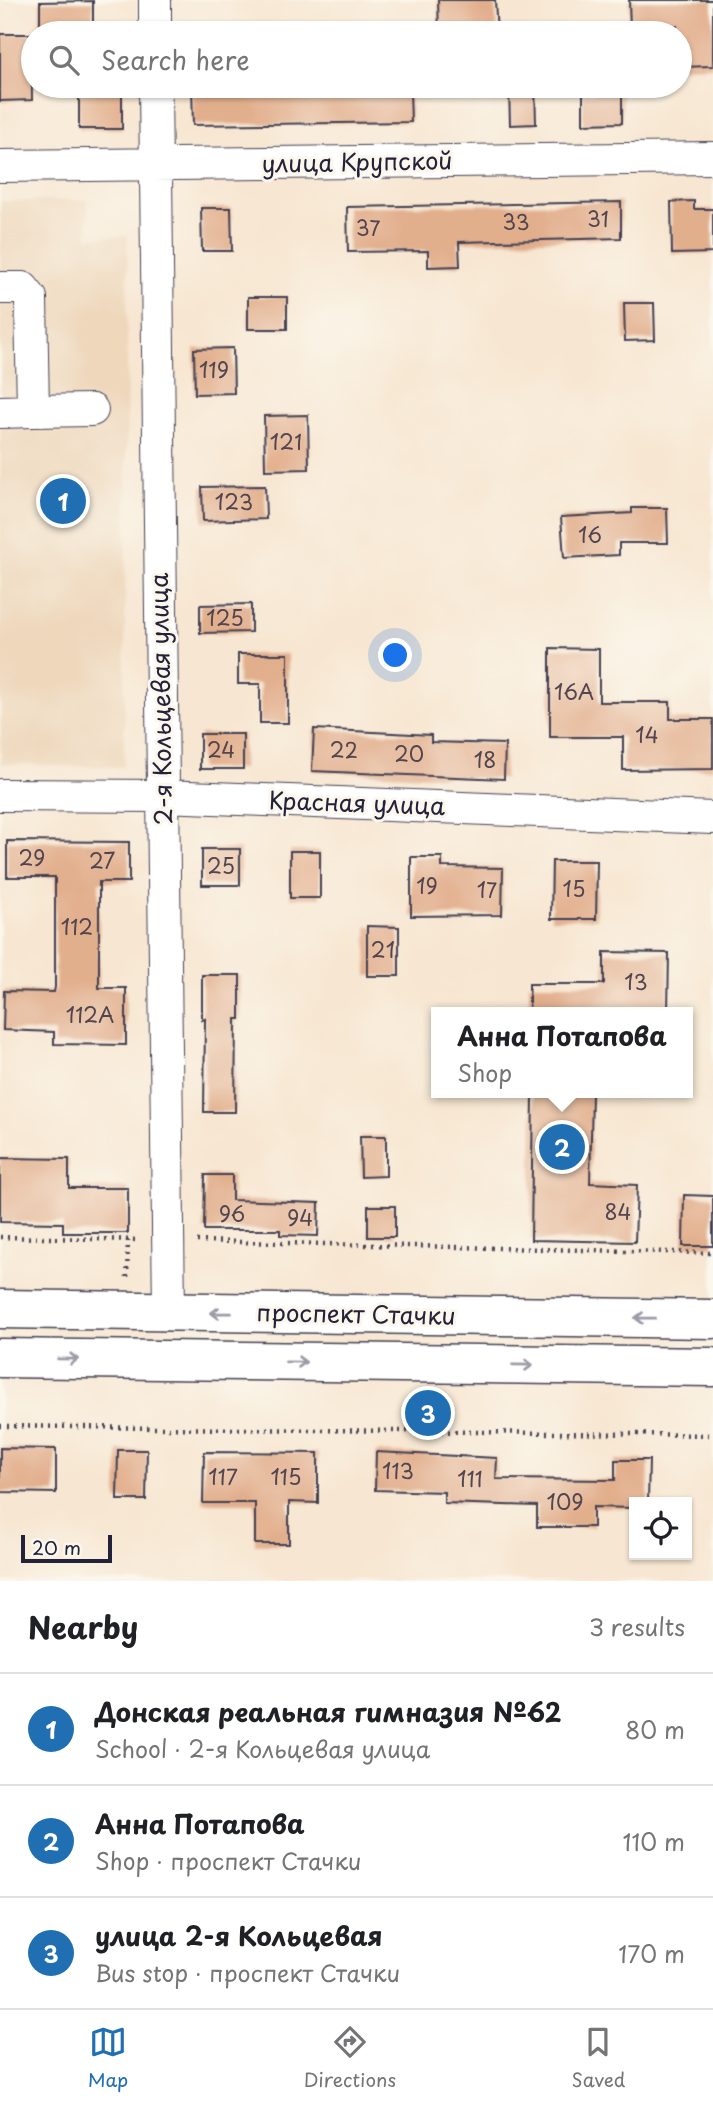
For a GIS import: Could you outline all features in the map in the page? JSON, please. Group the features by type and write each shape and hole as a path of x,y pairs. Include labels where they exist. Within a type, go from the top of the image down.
{"main road":[{"name":"проспект Стачки","path":"0,1310 713,1319"},
{"name":"проспект Стачки","path":"0,1358 713,1367"}],"street":[{"path":"155,0 155,21"},
{"name":"2-я Кольцевая улица","path":"155,98 169,1312"},
{"name":"улица Крупской","path":"0,166 713,158"},
{"path":"0,288 23,288 31,298 33,411"},
{"path":"0,412 92,410"},
{"name":"Красная улица","path":"0,795 163,796 713,818"}],"path":[{"path":"0,1237 713,1254"},
{"path":"0,1426 713,1435"}],"shaded area":[{"path":"87,200 88,237 128,236 124,767 0,764 0,201"}],"building":[{"path":"438,0 495,0 496,21 439,21"},
{"path":"629,0 713,0 713,66 692,67 692,21 630,21"},
{"path":"93,1 93,21 40,21 40,2"},
{"path":"0,34 21,34 21,98 32,100 0,101"},
{"path":"79,98 122,98 122,129 79,129"},
{"path":"192,98 410,98 411,122 193,125"},
{"path":"509,98 535,98 536,124 510,125"},
{"path":"583,98 622,98 622,123 583,124"},
{"path":"694,201 694,209 713,209 713,253 672,254 671,202"},
{"path":"621,202 621,238 459,242 460,266 428,267 428,251 348,252 347,207"},
{"path":"201,208 231,208 232,251 202,251"},
{"path":"248,297 287,297 287,329 248,329"},
{"path":"624,303 654,303 655,340 625,341"},
{"path":"233,348 234,393 195,394 194,349"},
{"path":"308,415 309,469 265,470 264,416"},
{"path":"265,486 266,519 203,521 202,487"},
{"path":"632,508 667,508 668,543 619,543 619,555 564,558 561,517 632,513"},
{"path":"251,604 251,632 200,633 200,605"},
{"path":"550,648 599,649 599,702 670,702 670,719 713,719 713,769 623,770 623,737 550,737"},
{"path":"238,654 288,654 288,723 260,723 260,684 238,684"},
{"path":"314,729 431,735 431,742 505,744 504,779 312,771"},
{"path":"200,734 243,734 243,769 200,769"},
{"path":"7,841 129,842 129,882 99,882 99,988 126,988 126,1045 54,1044 54,1032 3,1030 4,991 54,992 55,987 55,877 7,877"},
{"path":"202,849 240,849 240,885 202,885"},
{"path":"290,851 320,851 320,898 290,898"},
{"path":"411,857 442,857 442,867 503,868 502,915 411,916"},
{"path":"552,861 597,861 596,919 551,919"},
{"path":"367,926 399,927 399,976 367,976"},
{"path":"604,952 669,953 668,1007 529,1007 529,984 604,984"},
{"path":"202,975 240,975 240,1019 236,1019 235,1112 204,1112 205,1019 202,1020"},
{"path":"533,1098 592,1098 590,1183 637,1185 635,1242 531,1240"},
{"path":"360,1136 386,1136 386,1176 361,1177"},
{"path":"0,1158 69,1159 69,1188 128,1188 128,1233 63,1233 63,1223 0,1222"},
{"path":"205,1175 232,1175 232,1200 319,1203 318,1236 280,1235 280,1230 204,1230"},
{"path":"684,1195 713,1196 713,1246 683,1246"},
{"path":"368,1206 395,1206 395,1237 368,1237"},
{"path":"0,1448 56,1449 56,1493 0,1492"},
{"path":"118,1450 147,1450 146,1500 117,1500"},
{"path":"204,1452 318,1453 318,1503 289,1502 289,1544 255,1544 255,1503 203,1503"},
{"path":"376,1452 497,1458 496,1479 615,1480 615,1460 649,1460 648,1497 629,1497 629,1508 593,1507 593,1527 537,1527 537,1506 444,1503 444,1492 375,1490"}],"place":[{"name":"Донская реальная гимназия №62","path":"63,501"},
{"name":"Анна Потапова","path":"562,1147"},
{"name":"улица 2-я Кольцевая","path":"428,1413"}]}
